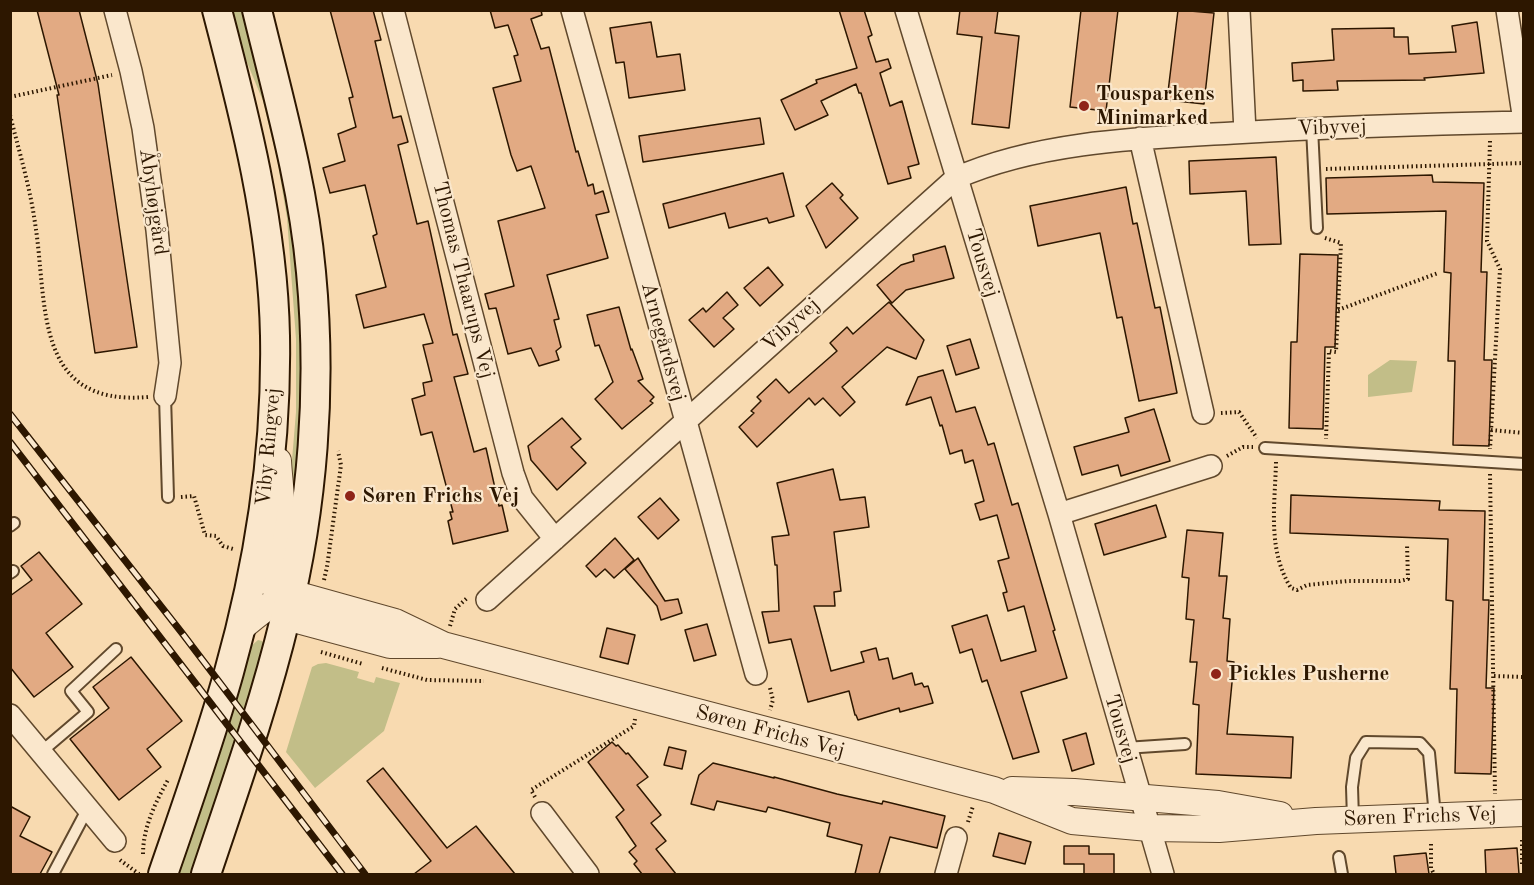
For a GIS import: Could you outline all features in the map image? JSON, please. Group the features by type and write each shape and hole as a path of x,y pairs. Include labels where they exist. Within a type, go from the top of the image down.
{"main road":[{"name":"Viby Ringvej","path":"163,874 216,715 241,628 265,507 275,394 275,334 265,220 241,102 217,10"},
{"name":"Viby Ringvej","path":"206,874 257,723 293,602 312,459 315,338 304,214 293,155 257,10"}],"street":[{"name":"Åbyhøjgård","path":"115,10 143,129 170,363 165,396"},
{"name":"Thomas Thaarups Vej","path":"393,10 513,473 522,498 555,538"},
{"name":"Arnegårdsvej","path":"572,10 684,421 756,674"},
{"name":"Tousvej","path":"906,10 1059,514 1163,874"},
{"path":"1239,10 1245,132"},
{"path":"1507,10 1524,122"},
{"name":"Vibyvej","path":"487,600 956,178 1011,160 1071,147 1140,138 1312,128 1524,122"},
{"path":"1140,138 1203,413"},
{"path":"241,628 293,602 273,568 282,522 275,394"},
{"path":"1059,514 1211,466"},
{"name":"Søren Frichs Vej","path":"293,602 390,645 443,645"},
{"name":"Søren Frichs Vej","path":"293,602 395,622 443,645 986,788 1072,821 1149,828 1219,829 1353,819 1524,813"},
{"path":"10,715 115,841"},
{"name":"Søren Frichs Vej","path":"986,788 1074,792 1218,804 1316,821"},
{"path":"542,813 588,874"},
{"path":"946,874 956,838"}],"lane":[{"path":"1312,128 1317,228"},
{"path":"165,396 168,497"},
{"path":"1265,448 1524,464"},
{"path":"41,752 88,712 71,692 116,650"},
{"path":"1353,819 1352,787 1356,758 1366,742 1420,743 1429,753 1435,816"},
{"path":"1125,748 1185,744"},
{"path":"53,874 88,808"},
{"path":"1339,857 1342,874"}],"path":[{"path":"10,97 131,71"},
{"path":"10,115 35,221 49,334 58,359 87,390 129,399 165,396"},
{"path":"1491,123 1487,241 1500,269 1490,461 1496,774"},
{"path":"1314,170 1524,163"},
{"path":"1317,228 1326,238 1341,243 1336,352 1329,351 1326,452"},
{"path":"1338,310 1438,273"},
{"path":"1203,413 1239,412 1265,448"},
{"path":"1491,430 1524,433"},
{"path":"1211,466 1243,447 1265,448"},
{"path":"1277,449 1274,538 1282,574 1291,588 1298,590 1307,585 1348,581 1408,579 1407,544"},
{"path":"293,602 327,567 341,465"},
{"path":"168,497 194,496 205,535 216,536 223,546 232,549"},
{"path":"443,645 455,609 477,589 487,600"},
{"path":"756,674 767,673 773,700 765,731"},
{"path":"1494,676 1524,677"},
{"path":"542,813 531,790 634,726 639,697"},
{"path":"956,838 966,831 986,788"},
{"path":"1522,840 1522,864 1524,865"},
{"path":"1431,844 1431,868 1434,874"}],"shaded area":[{"path":"230,11 243,11 283,174 295,241 301,305 302,366 292,520 287,520 296,412 296,339 287,218 277,159 263,101 241,48"},
{"path":"1390,360 1417,361 1412,392 1368,397 1368,375"},
{"path":"258,640 262,641 265,646 264,654 193,874 177,874 250,647"},
{"path":"326,663 359,672 357,678 374,683 376,677 400,683 384,731 315,788 286,752 312,667"}],"building":[{"path":"37,10 79,10 98,84 137,347 95,353 57,95 59,95"},
{"path":"330,10 373,10 381,40 375,41 393,118 401,116 408,142 398,145 417,224 428,221 453,335 457,334 468,374 454,377 474,452 486,448 499,506 502,505 508,531 453,544 448,521 452,519 450,512 453,512 432,432 421,435 412,399 425,395 423,383 432,381 423,345 433,343 424,314 364,328 356,295 386,287 373,236 377,234 365,185 330,193 323,168 345,161 338,134 356,127 349,98 353,97"},
{"path":"490,10 541,10 542,15 531,19 541,49 549,47 576,152 578,151 588,186 593,184 595,194 603,191 609,212 596,215 608,258 547,275 559,319 554,320 561,347 556,351 559,360 539,366 531,348 508,354 496,308 489,309 485,294 514,286 498,221 545,208 531,166 517,171 511,155 493,88 521,81 514,56 518,55 508,25 495,28"},
{"path":"839,10 864,10 872,35 868,37 876,62 888,59 891,68 880,73 890,106 902,101 919,164 908,167 911,178 888,184 861,93 856,84 821,101 828,115 795,130 781,100 817,83 816,80 857,68"},
{"path":"960,10 998,10 995,33 1019,36 1009,128 972,124 982,37 957,34"},
{"path":"1081,10 1118,10 1106,111 1070,107"},
{"path":"1178,10 1214,13 1204,104 1167,100"},
{"path":"651,22 657,57 680,54 685,90 629,98 624,62 616,63 610,28"},
{"path":"1477,22 1484,73 1424,78 1425,80 1337,81 1338,90 1303,91 1303,80 1293,81 1292,63 1334,60 1332,29 1394,28 1394,37 1408,37 1409,54 1456,52 1452,26"},
{"path":"760,118 764,144 643,162 639,136"},
{"path":"1276,157 1281,244 1249,245 1246,191 1190,194 1189,161"},
{"path":"783,173 794,216 769,223 767,218 729,228 725,213 669,228 663,204"},
{"path":"1432,175 1433,182 1484,183 1481,272 1487,272 1484,360 1492,360 1489,446 1453,445 1455,361 1448,361 1451,273 1444,272 1446,211 1327,214 1326,178"},
{"path":"832,183 843,195 840,198 858,218 826,248 806,206"},
{"path":"1126,187 1133,224 1137,223 1155,308 1160,307 1177,393 1139,401 1122,317 1117,318 1100,233 1038,246 1030,206"},
{"path":"945,246 954,278 906,290 892,303 877,285 901,265 914,261 913,255"},
{"path":"1300,254 1338,255 1335,347 1325,347 1323,429 1289,428 1291,342 1297,342"},
{"path":"768,267 783,285 760,306 744,288"},
{"path":"727,292 738,305 723,318 734,329 714,347 689,320 703,308 706,312"},
{"path":"889,302 924,340 916,359 887,347 842,387 855,402 840,416 823,398 815,405 809,398 757,447 739,427 754,413 751,411 761,401 757,397 776,379 789,393 837,351 830,343 847,327 853,334"},
{"path":"619,307 631,350 643,379 638,381 654,397 650,401 653,403 622,429 595,399 613,382 599,345 595,346 587,315"},
{"path":"970,339 979,368 956,375 947,346"},
{"path":"943,370 956,412 975,407 988,445 994,443 1012,505 1018,503 1067,678 1021,692 1039,752 1013,759 987,680 982,682 972,649 960,653 952,626 987,615 1001,661 1036,651 1024,606 1008,611 1003,593 1007,592 998,561 1009,558 997,515 980,520 975,504 984,501 973,460 965,463 962,450 950,454 931,397 906,405 918,377"},
{"path":"1154,409 1170,461 1121,476 1118,465 1082,475 1074,447 1129,432 1125,418"},
{"path":"562,418 581,439 571,447 586,463 557,490 531,460 528,446"},
{"path":"833,469 840,500 865,497 869,527 834,532 841,591 834,592 835,606 814,606 831,671 864,662 861,652 876,648 879,660 888,658 893,679 912,673 915,685 922,683 924,687 928,686 933,703 900,712 899,708 858,720 849,691 808,702 791,639 769,643 762,612 779,611 777,565 775,565 772,537 789,535 777,483"},
{"path":"1291,495 1440,501 1439,510 1485,511 1483,600 1489,600 1486,688 1494,688 1491,774 1455,773 1457,689 1450,689 1453,601 1446,600 1448,539 1290,533"},
{"path":"660,498 679,520 658,539 638,517"},
{"path":"1156,505 1166,537 1104,555 1095,524"},
{"path":"1187,530 1223,533 1219,576 1227,576 1223,618 1230,619 1227,661 1234,662 1227,734 1293,737 1291,778 1196,774 1199,705 1193,704 1197,662 1190,662 1194,620 1186,619 1189,578 1182,577"},
{"path":"615,538 634,560 614,578 605,569 596,577 586,566"},
{"path":"39,552 82,604 46,633 73,667 34,697 10,667 10,596 32,580 21,566"},
{"path":"638,558 665,601 678,599 682,613 661,620 657,606 625,569"},
{"path":"707,624 716,655 694,661 685,630"},
{"path":"607,628 635,635 628,664 600,657"},
{"path":"131,657 182,721 147,749 161,767 119,800 70,739 109,708 93,687"},
{"path":"1086,733 1094,764 1072,771 1063,740"},
{"path":"612,742 626,754 628,753 648,777 637,785 661,815 651,823 666,841 656,849 676,874 642,874 634,864 637,861 629,852 636,846 616,817 624,810 588,762"},
{"path":"669,747 686,751 682,769 664,765"},
{"path":"713,763 837,794 882,804 883,801 945,816 937,848 890,837 879,874 855,874 862,845 827,836 830,823 768,807 766,812 717,801 714,810 691,804 699,775"},
{"path":"383,768 447,848 476,826 515,874 414,874 431,861 367,781"},
{"path":"10,806 30,817 20,836 52,852 40,874 10,874"},
{"path":"999,833 1031,842 1025,864 993,856"},
{"path":"1064,846 1089,846 1089,854 1114,854 1114,874 1084,874 1084,864 1064,864"},
{"path":"1517,848 1519,874 1486,874 1485,850"},
{"path":"1426,853 1429,874 1396,874 1394,856"}],"railway":[{"path":"10,414 182,633 365,874"},
{"path":"10,442 342,874"}],"place":[{"name":"Tousparkens Minimarked","path":"1084,106"},
{"name":"Søren Frichs Vej","path":"350,496"},
{"name":"Pickles Pusherne","path":"1216,674"}]}
